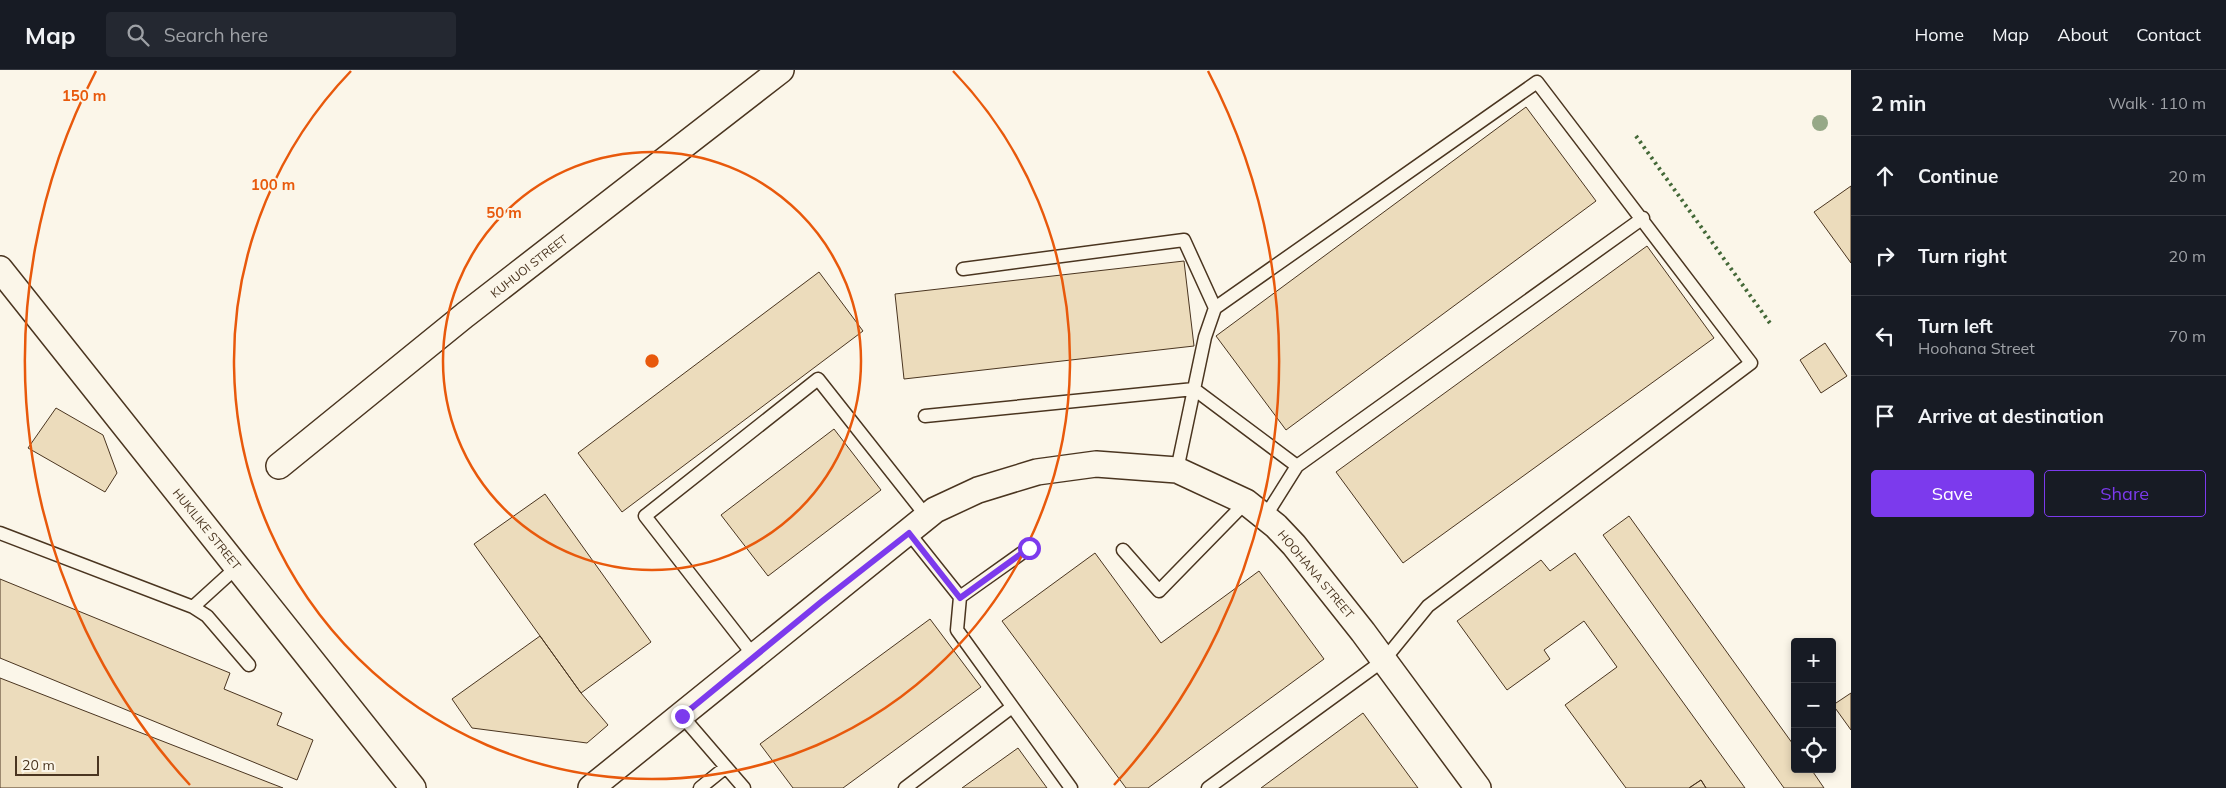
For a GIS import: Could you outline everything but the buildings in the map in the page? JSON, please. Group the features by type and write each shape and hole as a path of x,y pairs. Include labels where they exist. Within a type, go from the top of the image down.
{"street":[{"name":"KUHUOI STREET","path":"279,466 465,315 781,70"},
{"name":"HUKILIKE STREET","path":"4,285 237,567 413,788"},
{"name":"HOOHANA STREET","path":"591,788 935,510 978,490 1038,472 1096,464 1177,470 1256,510 1294,545 1384,660 1478,788"}],"lane":[{"path":"1177,470 1205,337 1215,308 1537,82 1643,218 1751,363 1428,606 1384,660 1208,788"},
{"path":"1123,550 1159,591 1256,510 1297,466 1643,218"},
{"path":"963,269 1184,240 1215,308"},
{"path":"754,656 645,516 818,378 918,525 960,598 957,630 1071,788"},
{"path":"925,416 1194,390 1297,466"},
{"path":"0,533 193,607 206,616 249,665"},
{"path":"960,598 1029,548"},
{"path":"193,607 237,567"},
{"path":"906,788 1012,707"},
{"path":"682,716 744,788"},
{"path":"700,788 726,768"}],"hedge":[{"path":"1636,136 1772,326"}],"route":[{"path":"682,716 821,602 909,533 960,598 1029,548"}]}
